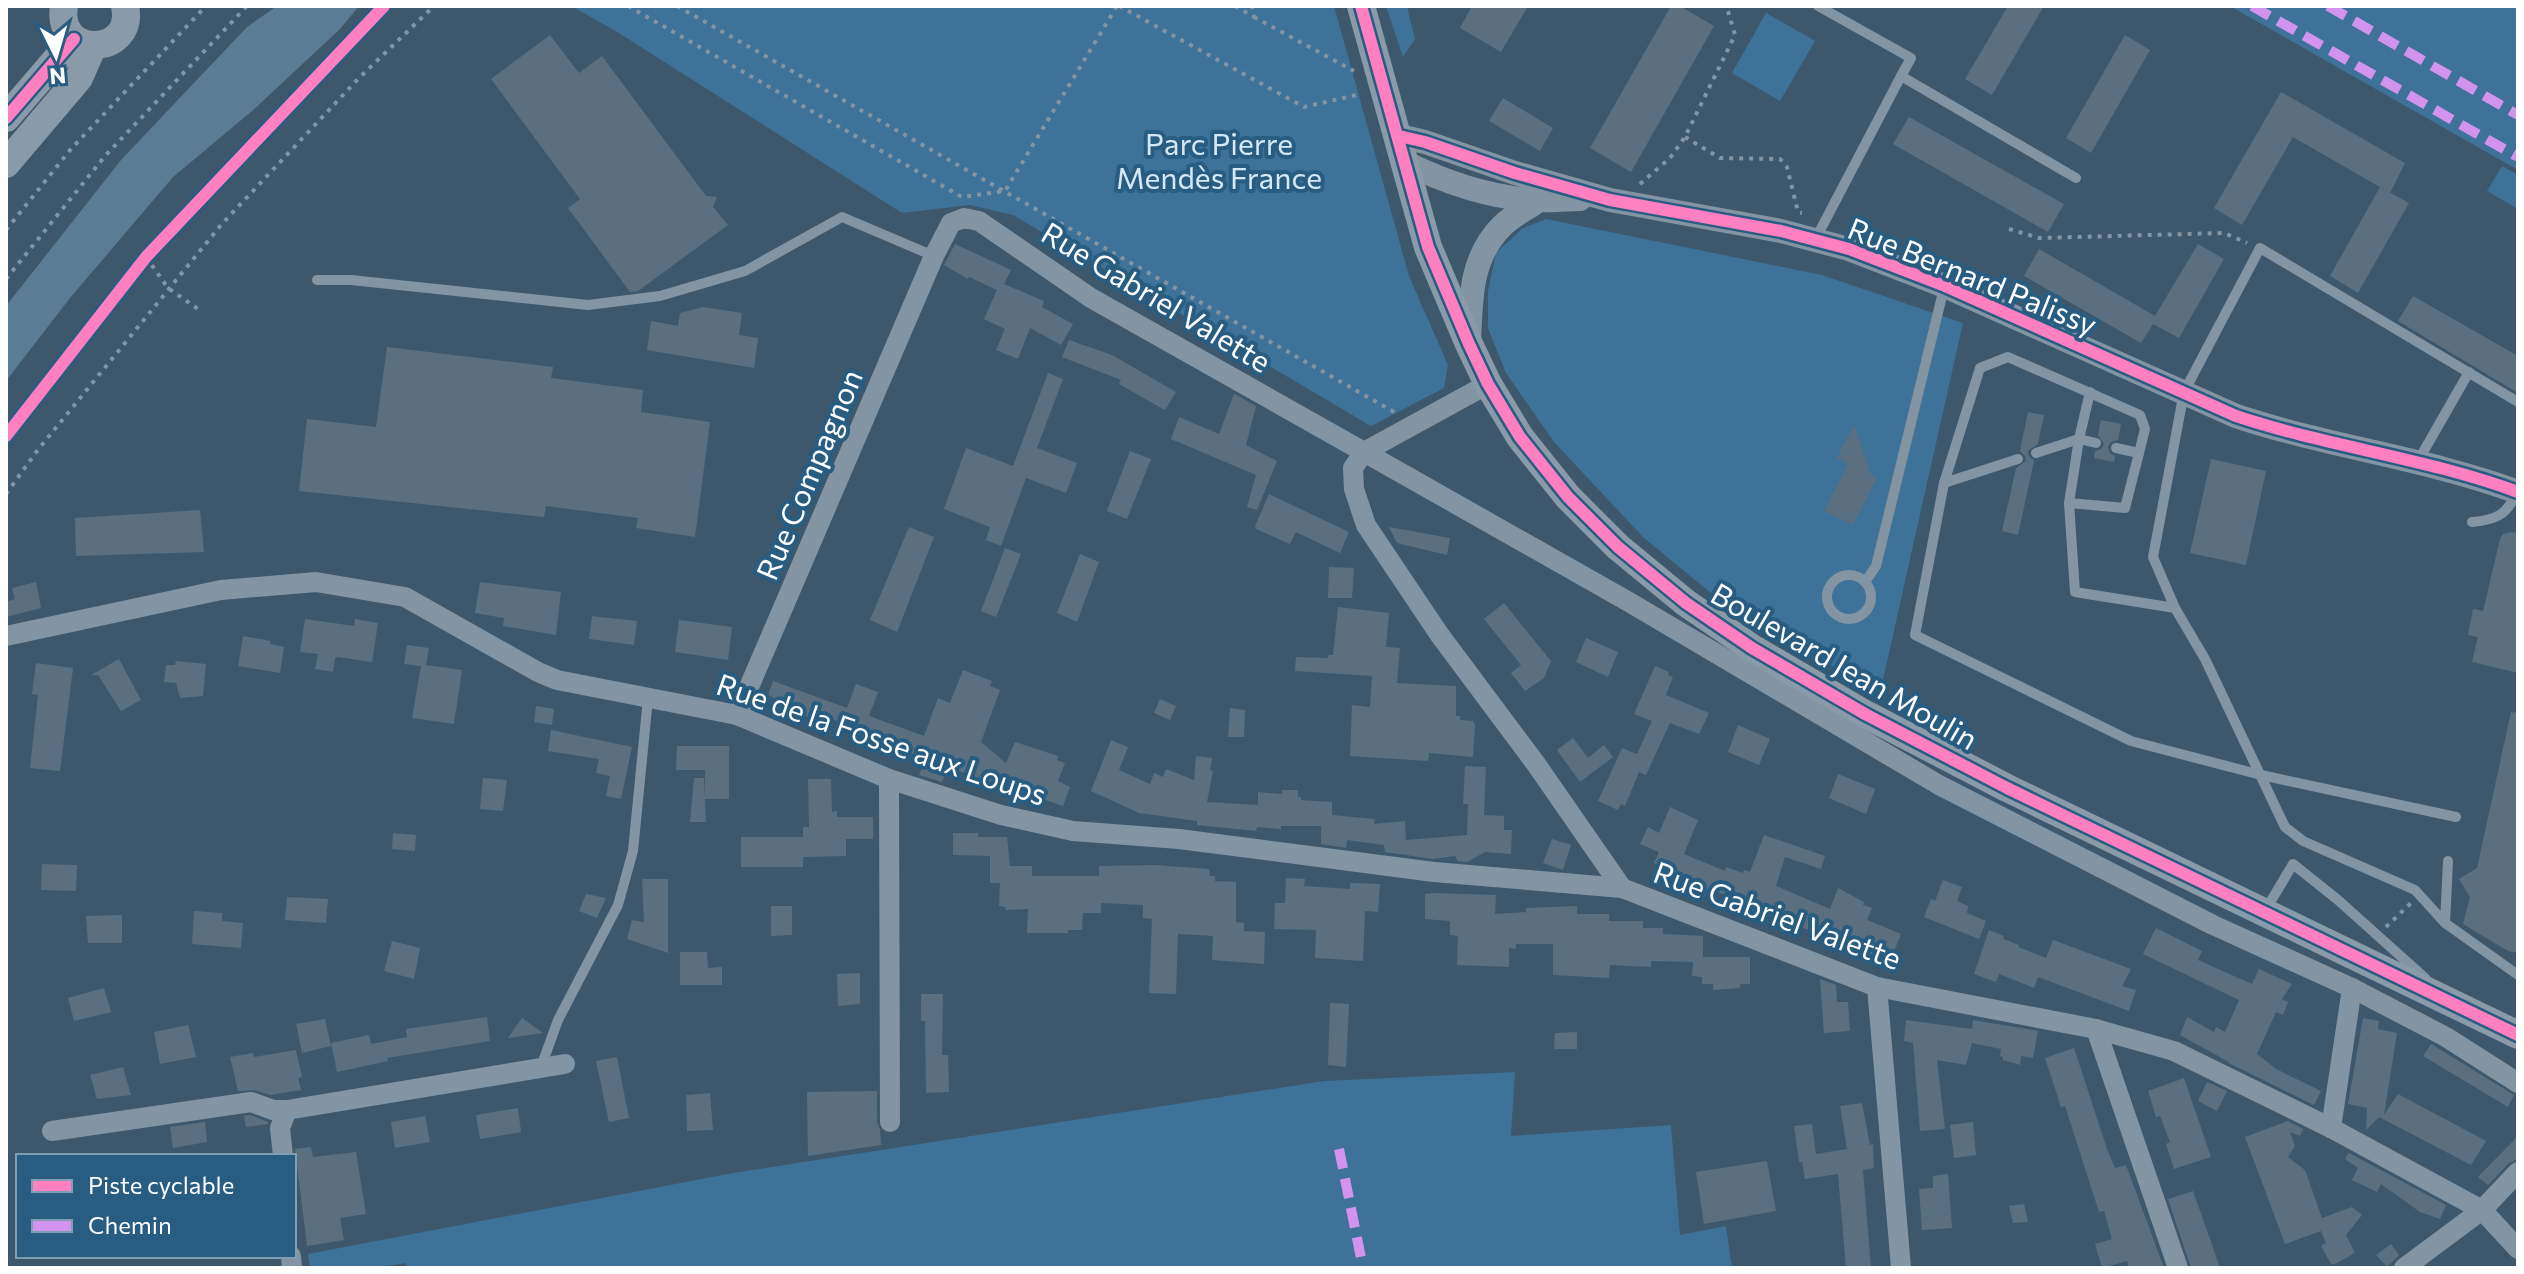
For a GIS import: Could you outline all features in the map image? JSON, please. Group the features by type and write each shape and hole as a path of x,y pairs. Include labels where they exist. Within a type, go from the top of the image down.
{"main road":[{"path":"64,6 64,23 84,42 102,45 118,36 131,11"},
{"name":"Boulevard Jean Moulin","path":"1361,6 1428,247 1488,384 1520,437 1568,497 1629,556 1686,603 1752,648 1865,714 2007,788 2518,1035"},
{"path":"6,118 84,42"},
{"path":"6,164 79,78 84,42"}],"street":[{"name":"Rue Bernard Palissy","path":"1402,150 1425,142 1515,173 1610,200 1781,231 1820,230 1849,249 1945,286 2236,416 2285,432 2418,461 2518,492"},
{"name":"Rue Bernard Palissy","path":"1402,150 1449,183 1485,193 1538,201 1610,200"},
{"path":"1469,344 1472,282 1483,249 1503,224 1538,201"},
{"name":"Rue Gabriel Valette","path":"934,256 951,223 964,218 979,221 1091,298 1364,452 1353,468 1354,489 1366,525 1439,634 1622,888 1877,987 2096,1029 2174,1051 2331,1128 2482,1210 2518,1249"},
{"name":"Rue Compagnon","path":"737,715 934,256"},
{"path":"1364,452 1488,384"},
{"path":"1364,452 1629,602 1939,785 2213,925 2352,988 2446,1037 2518,1083"},
{"name":"Rue de la Fosse aux Loups","path":"6,636 221,590 316,582 405,597 557,680 737,715 889,779 1001,815 1073,831 1179,839 1434,872 1622,888"},
{"path":"889,779 890,1122"},
{"path":"1877,987 1901,1268"},
{"path":"2331,1128 2352,988"},
{"path":"2096,1029 2178,1268"},
{"path":"52,1131 251,1102 273,1110 287,1110 565,1064"},
{"path":"283,1154 280,1128 287,1110"},
{"path":"2404,1268 2482,1210 2518,1172"}],"lane":[{"path":"1818,6 1911,58 1901,76 2076,178"},
{"name":"Rue Bernard Palissy","path":"1820,230 1901,76"},
{"path":"317,280 351,280 588,305 660,296 745,271 842,217 934,256"},
{"path":"2518,402 2260,248 2184,392 2153,557 2175,608 2205,659 2285,827 2303,841 2415,890 2445,923 2518,975"},
{"path":"1865,582 1876,566 1945,286"},
{"path":"2069,503 2125,508 2145,429 2140,415 2008,357 1980,368 1944,483 1915,635 2131,741 2261,775 2456,817"},
{"path":"2418,461 2469,372"},
{"path":"2090,392 2069,503 2075,592 2175,608"},
{"path":"2036,453 2079,439 2096,443"},
{"path":"2116,448 2139,453"},
{"path":"1944,483 2018,459"},
{"path":"2472,522 2495,520 2510,508 2518,492"},
{"path":"1851,575 1865,582 1871,602 1864,614 1844,619 1832,611 1828,605 1828,590 1837,579 1851,575"},
{"path":"541,1068 558,1020 622,892 633,851 648,698"},
{"path":"2445,923 2448,861"},
{"path":"2265,911 2293,864 2450,1000"}],"path":[{"path":"6,230 71,149 206,6"},
{"path":"6,279 105,156 247,6"},
{"path":"6,494 37,451 221,225 348,90 434,6"},
{"path":"628,6 962,197 1005,191"},
{"path":"677,6 1414,423"},
{"path":"1005,191 1118,6 1304,107 1362,94 1359,83"},
{"path":"1235,6 1356,72"},
{"path":"1252,6 1254,17"},
{"path":"1610,200 1639,185 1670,158 1685,137 1735,35 1728,11 1731,6"},
{"path":"1685,137 1720,158 1780,159 1787,167 1798,212 1820,230"},
{"path":"2009,229 2039,238 2224,233 2260,248"},
{"path":"146,257 168,288 198,309"}],"green space":[{"name":"Parc Pierre Mendès France","path":"571,6 1334,6 1409,276 1448,365 1444,388 1371,426 1013,215 970,205 902,213 614,30"},
{"path":"1386,6 1407,6 1415,39 1403,57"},
{"path":"2230,6 2518,6 2518,170"},
{"path":"1766,13 1815,41 1780,101 1732,73"},
{"path":"2502,166 2518,175 2518,209 2487,191"},
{"path":"1546,219 1822,275 1963,323 1880,693 1728,607 1644,538 1554,442 1506,373 1488,328 1488,291 1496,253 1523,228"},
{"path":"1515,1072 1511,1136 1671,1125 1680,1235 1726,1226 1732,1268 406,1268 406,1263 373,1268 310,1268 308,1254 733,1173 1324,1081"}],"shaded area":[{"path":"277,6 359,6 340,29 252,111 173,177 70,298 6,381 6,306 121,160 247,27"}],"building":[{"path":"1472,6 1528,6 1501,52 1460,28"},
{"path":"1671,6 1680,6 1714,26 1631,172 1590,148"},
{"path":"2008,6 2044,6 1992,95 1965,79"},
{"path":"550,35 579,73 602,56 706,196 717,197 713,207 728,225 638,291 630,292 568,208 580,199 491,79"},
{"path":"2125,35 2150,50 2091,153 2066,138"},
{"path":"2281,92 2405,163 2390,193 2293,137 2242,225 2214,208"},
{"path":"1503,98 1553,128 1540,151 1489,121"},
{"path":"1909,117 2064,204 2048,232 1893,144"},
{"path":"2380,187 2409,203 2358,293 2330,276"},
{"path":"955,244 1011,270 1004,284 1044,301 1042,307 1073,324 1061,345 1030,328 1018,359 996,350 1005,329 984,319 997,290 968,279 944,265"},
{"path":"2198,244 2224,259 2179,338 2153,324 2141,343 2024,276 2039,249 2155,316"},
{"path":"2413,296 2518,356 2518,393 2398,321"},
{"path":"703,307 742,313 739,335 758,338 754,368 647,350 651,321 678,326 680,313"},
{"path":"1069,340 1112,355 1176,392 1165,410 1119,384 1121,380 1062,357"},
{"path":"387,347 553,367 551,378 643,390 641,412 710,422 695,537 636,528 638,518 546,506 544,517 299,491 307,419 376,427"},
{"path":"1048,373 1063,379 1037,448 1077,463 1066,493 1026,478 1001,546 986,540 990,527 944,509 966,448 1013,466"},
{"path":"1234,394 1256,406 1246,445 1277,461 1257,510 1247,507 1256,475 1171,439 1179,417 1219,434"},
{"path":"2028,412 2044,415 2038,444 2028,451 2034,461 2018,535 2002,531 2016,468 2026,461 2020,451"},
{"path":"2101,420 2121,424 2118,440 2108,447 2115,456 2114,462 2094,458 2095,451 2104,444 2098,435"},
{"path":"1854,425 1871,475 1877,478 1853,525 1824,511 1848,464 1837,458"},
{"path":"1130,451 1151,459 1127,519 1107,511"},
{"path":"2211,459 2266,471 2246,565 2190,553"},
{"path":"1269,494 1349,532 1340,553 1296,532 1290,544 1256,529"},
{"path":"200,510 204,552 76,556 75,518"},
{"path":"909,527 934,537 897,632 870,620"},
{"path":"1389,527 1450,538 1447,555 1397,543"},
{"path":"2518,533 2518,673 2472,662 2478,637 2468,635 2473,609 2483,611 2500,539 2503,534"},
{"path":"1005,548 1021,554 996,617 981,611"},
{"path":"1080,554 1099,562 1077,622 1057,613"},
{"path":"1329,567 1354,568 1352,598 1328,598"},
{"path":"36,582 41,608 6,617 6,602 15,599 12,588"},
{"path":"480,582 561,592 556,635 503,626 504,618 475,613"},
{"path":"1504,603 1551,661 1544,678 1525,691 1511,673 1521,665 1484,619"},
{"path":"1338,607 1389,613 1386,647 1400,648 1397,683 1456,686 1456,716 1460,716 1460,720 1473,721 1475,725 1473,757 1429,753 1428,761 1350,756 1352,705 1370,707 1372,676 1295,671 1296,657 1328,658 1333,655"},
{"path":"592,616 637,621 634,645 589,639"},
{"path":"305,619 354,626 355,619 378,623 372,662 338,657 335,658 333,672 315,669 318,654 300,652"},
{"path":"679,620 732,627 728,660 675,652"},
{"path":"243,636 271,641 270,644 284,647 280,673 238,666"},
{"path":"1586,638 1618,652 1608,677 1576,662"},
{"path":"407,645 429,648 426,665 462,670 454,724 412,718 421,666 404,664"},
{"path":"119,659 141,700 121,711 98,675 91,675"},
{"path":"176,661 206,664 203,696 180,698 176,683 164,682 166,665 175,665"},
{"path":"36,663 73,668 60,771 30,768 38,695 32,694"},
{"path":"1655,666 1673,677 1666,695 1709,713 1699,734 1670,723 1646,775 1639,772 1625,806 1621,804 1618,810 1598,801 1622,748 1637,754 1652,721 1634,714"},
{"path":"963,670 992,681 990,686 1000,690 981,742 1006,763 1015,742 1058,756 1057,760 1065,763 1058,781 1070,787 1063,806 952,769 942,782 919,775 926,759 856,733 857,729 827,717 824,723 771,703 773,697 768,695 773,681 847,708 856,684 878,692 869,716 924,736 938,698 950,703"},
{"path":"1160,699 1176,706 1170,720 1154,713"},
{"path":"536,706 554,709 552,725 534,722"},
{"path":"1230,708 1245,710 1244,737 1228,737"},
{"path":"2511,712 2518,713 2518,953 2508,951 2463,924 2470,897 2459,879 2477,868"},
{"path":"1738,725 1770,739 1759,765 1728,752"},
{"path":"551,730 632,747 621,799 606,796 610,776 596,773 599,759 548,751"},
{"path":"1573,738 1588,758 1604,745 1613,757 1580,782 1557,750"},
{"path":"1111,740 1128,747 1119,770 1150,784 1154,773 1163,777 1166,769 1194,780 1196,756 1212,758 1210,770 1213,771 1207,802 1258,805 1258,792 1282,794 1282,790 1298,790 1301,800 1332,802 1332,815 1375,819 1374,824 1405,821 1406,840 1467,835 1468,804 1463,804 1465,766 1486,767 1484,815 1504,816 1504,830 1512,830 1511,854 1485,852 1467,862 1458,861 1455,856 1433,859 1385,852 1384,845 1347,840 1346,848 1321,844 1321,826 1257,827 1256,831 1197,825 1197,821 1139,813 1091,791"},
{"path":"677,746 729,746 729,799 705,799 705,770 676,770"},
{"path":"1838,774 1875,789 1866,814 1829,798"},
{"path":"483,778 507,780 503,811 480,809"},
{"path":"694,778 704,778 706,822 690,822"},
{"path":"808,779 831,779 832,812 837,811 837,817 873,817 873,839 846,839 846,856 803,857 803,867 741,867 741,837 803,837 803,827 809,827"},
{"path":"1670,807 1698,820 1684,854 1725,871 1726,867 1743,873 1744,870 1750,872 1764,835 1825,856 1821,869 1785,857 1776,886 1830,909 1838,888 1864,902 1863,905 1872,908 1867,920 1901,934 1889,964 1818,933 1751,910 1752,906 1708,888 1703,899 1674,887 1679,874 1654,863 1659,852 1640,844 1648,827 1659,833"},
{"path":"393,833 416,835 415,851 392,849"},
{"path":"953,833 1007,837 1010,866 1032,866 1032,876 1099,876 1099,866 1154,865 1209,869 1215,881 1236,882 1236,922 1244,923 1244,931 1265,932 1264,964 1212,960 1213,936 1178,934 1176,994 1149,993 1152,919 1143,918 1143,905 1101,903 1101,913 1083,913 1082,930 1027,933 1028,909 1006,910 999,906 1000,883 990,883 990,856 953,855"},
{"path":"1552,839 1571,845 1563,870 1543,863"},
{"path":"42,864 77,865 76,891 41,890"},
{"path":"1286,878 1305,879 1304,886 1350,889 1350,883 1380,884 1378,912 1365,911 1363,961 1315,958 1316,930 1274,929 1275,903 1285,903"},
{"path":"642,879 668,879 668,953 627,939 632,920 644,922"},
{"path":"1943,880 1962,887 1957,901 1968,906 1967,913 1986,921 1979,939 1924,917 1931,899 1935,901"},
{"path":"586,894 606,898 597,918 579,911"},
{"path":"1425,894 1496,895 1495,914 1526,912 1526,908 1577,906 1577,914 1609,914 1609,921 1643,921 1643,928 1663,928 1663,934 1703,936 1703,957 1750,957 1750,984 1713,990 1713,984 1702,984 1702,977 1692,976 1693,962 1651,961 1651,967 1610,965 1609,978 1553,975 1553,944 1516,944 1516,949 1509,948 1509,967 1457,965 1458,936 1450,935 1450,921 1425,919"},
{"path":"287,897 328,899 326,923 285,920"},
{"path":"771,906 792,906 792,935 771,936"},
{"path":"194,911 222,913 222,921 243,923 241,948 192,944"},
{"path":"122,915 122,943 88,943 86,916"},
{"path":"2156,928 2202,951 2198,960 2252,984 2259,969 2292,984 2282,999 2288,1002 2283,1015 2276,1012 2257,1054 2276,1069 2321,1091 2314,1105 2180,1035 2187,1017 2214,1032 2216,1027 2225,1032 2239,1000 2143,954"},
{"path":"1989,930 2004,936 2003,939 2018,947 2046,958 2053,940 2131,969 2122,986 2136,990 2129,1011 2038,977 2034,988 1999,974 1996,982 1974,974"},
{"path":"392,941 420,948 414,979 384,971"},
{"path":"680,952 707,952 708,968 722,967 722,985 680,985"},
{"path":"860,973 860,1004 838,1006 837,974"},
{"path":"1820,979 1836,985 1837,1002 1848,1002 1850,1031 1824,1033"},
{"path":"104,988 111,1012 74,1021 68,998"},
{"path":"921,994 943,994 942,1055 948,1055 949,1092 926,1093 925,1021 921,1021"},
{"path":"1330,1003 1349,1004 1346,1067 1328,1065"},
{"path":"487,1017 490,1041 387,1058 388,1061 337,1072 331,1043 369,1035 371,1044 407,1037 406,1029"},
{"path":"522,1018 543,1033 508,1038"},
{"path":"2363,1018 2379,1021 2378,1029 2397,1033 2384,1115 2398,1094 2486,1141 2471,1165 2379,1117 2366,1130 2367,1108 2348,1104"},
{"path":"325,1019 331,1046 302,1053 296,1024"},
{"path":"1906,1020 1972,1029 1973,1020 2038,1031 2033,1058 2021,1056 2020,1065 2003,1060 2001,1049 1972,1043 1966,1065 1937,1060 1945,1129 1920,1131 1913,1043 1904,1041"},
{"path":"188,1025 196,1057 160,1064 154,1032"},
{"path":"1577,1032 1577,1049 1554,1049 1555,1033"},
{"path":"2431,1044 2514,1095 2508,1107 2423,1056"},
{"path":"2074,1048 2107,1149 2115,1168 2126,1165 2164,1268 2129,1268 2127,1261 2102,1268 2095,1244 2112,1239 2104,1211 2099,1212 2065,1106 2061,1107 2045,1058"},
{"path":"296,1050 302,1077 298,1078 301,1090 270,1095 255,1090 238,1091 230,1057 253,1053 254,1057"},
{"path":"617,1057 629,1118 609,1122 596,1061"},
{"path":"123,1067 131,1095 97,1099 90,1075"},
{"path":"2184,1078 2211,1157 2174,1169 2166,1144 2170,1142 2160,1116 2156,1117 2148,1091"},
{"path":"2207,1082 2227,1091 2217,1111 2198,1101"},
{"path":"877,1091 881,1145 808,1156 807,1092"},
{"path":"710,1093 713,1130 687,1131 686,1095"},
{"path":"1862,1103 1870,1145 1873,1144 1874,1168 1863,1170 1871,1268 1846,1268 1838,1174 1805,1179 1802,1162 1799,1162 1794,1126 1812,1124 1816,1154 1847,1149 1840,1106"},
{"path":"518,1108 521,1132 480,1139 476,1115"},
{"path":"250,1115 268,1124 246,1127 244,1116"},
{"path":"425,1116 430,1142 395,1148 391,1122"},
{"path":"2288,1121 2303,1129 2300,1136 2290,1132 2295,1146 2288,1157 2305,1170 2322,1218 2352,1207 2362,1215 2346,1235 2355,1253 2335,1264 2331,1264 2321,1246 2326,1243 2321,1231 2285,1244 2245,1137"},
{"path":"205,1122 207,1142 173,1148 170,1127"},
{"path":"1973,1122 1976,1155 1954,1158 1950,1125"},
{"path":"2518,1136 2518,1159 2509,1163 2488,1185 2478,1177"},
{"path":"311,1147 313,1157 356,1152 366,1214 340,1218 344,1240 307,1246 295,1149"},
{"path":"2349,1153 2446,1205 2440,1219 2420,1212 2381,1184 2377,1192 2352,1180 2358,1168 2345,1159"},
{"path":"1767,1161 1776,1211 1704,1224 1696,1172"},
{"path":"1948,1174 1952,1228 1922,1230 1919,1189 1933,1188 1933,1176"},
{"path":"2193,1191 2220,1268 2191,1268 2168,1199"},
{"path":"2024,1204 2028,1222 2013,1223 2009,1206"},
{"path":"2391,1244 2399,1255 2387,1267 2376,1255"}],"marked path":[{"path":"2252,6 2518,157"},
{"path":"2328,6 2518,115"},
{"path":"1339,1149 1363,1268"}],"cycle path":[{"path":"6,436 146,257 384,6"},
{"path":"1361,6 1428,247 1488,384 1520,437 1568,497 1618,547 1686,603 1752,648 1865,714 2007,788 2518,1035"},
{"path":"6,118 74,39"},
{"path":"1399,136 1610,200 1781,231 1849,249 1945,286 2236,416 2448,470 2518,492"}]}
